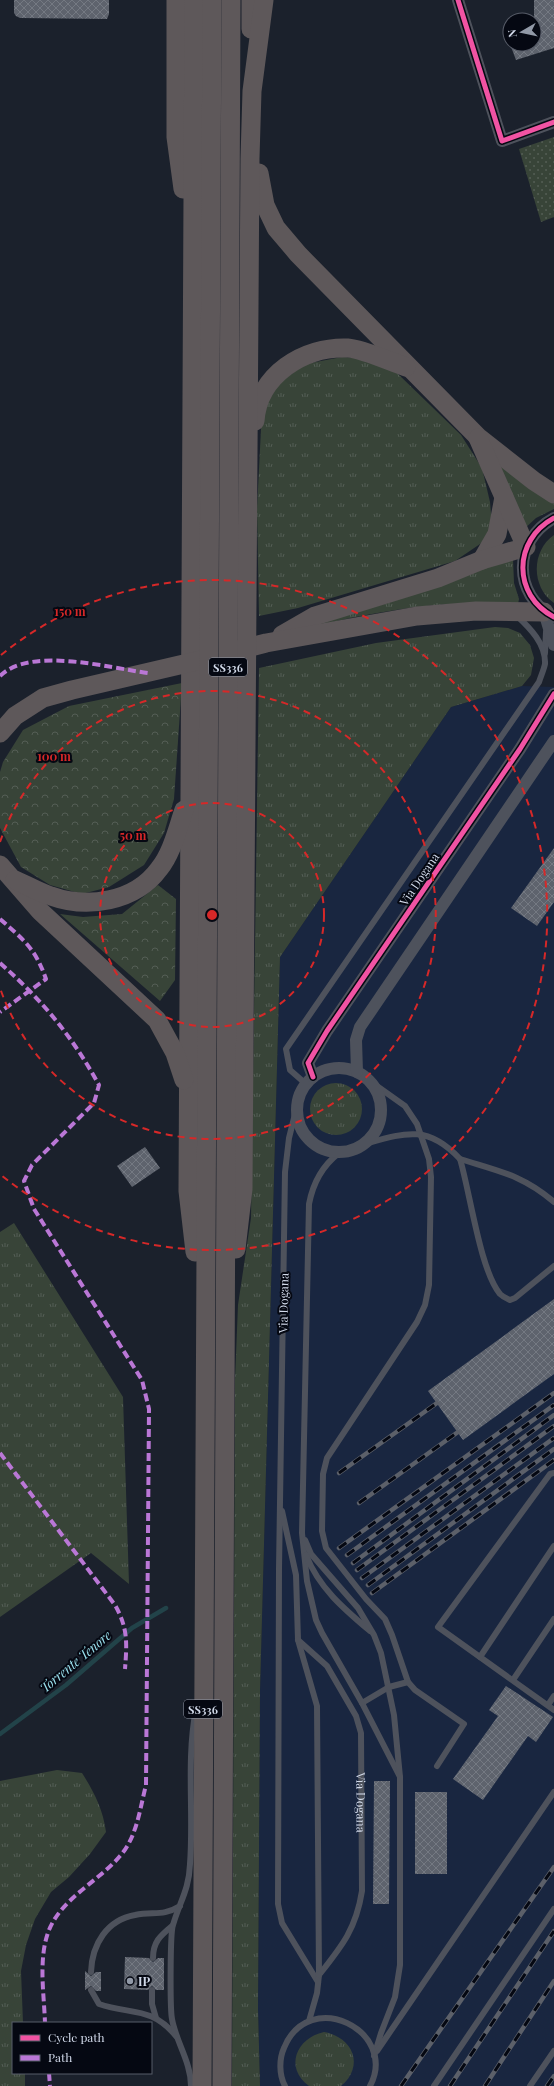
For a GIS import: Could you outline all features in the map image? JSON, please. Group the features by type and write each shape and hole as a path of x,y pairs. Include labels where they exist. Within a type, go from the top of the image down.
{"highway":[{"path":"176,0 176,137 191,259"},
{"path":"194,0 191,259 188,1190 205,1333"},
{"name":"SS336","path":"202,2086 203,1678 213,157 212,0"},
{"name":"SS336","path":"222,2086 231,0"},
{"path":"225,1335 243,1190 247,542 252,91 251,0"},
{"path":"252,91 264,0"},
{"path":"251,124 265,205 276,228 298,254 478,436 534,481 554,494"},
{"path":"247,542 255,415 264,388 287,364 316,350 349,348 410,368"},
{"path":"266,643 315,616 438,578 482,560 526,547 478,436"},
{"path":"482,560 497,534 504,498"},
{"path":"0,733 15,716 43,698 266,643 417,616 476,611 512,611 548,615"},
{"path":"4,871 52,897 88,903 113,899 138,890 159,870 171,847 189,797"},
{"path":"4,871 40,912 157,1020 174,1053 188,1092"}],"street":[{"path":"458,0 502,141 554,122"},
{"path":"554,518 544,523 534,533 526,547 522,564 524,582 532,599 548,615 554,645"},
{"name":"Via Dogana","path":"297,1106 302,1091 310,1081 308,1063 327,1031 520,749 554,694"},
{"path":"310,1081 323,1071 337,1068 362,1075 356,1040 360,1027 554,742"},
{"name":"Via Dogana","path":"339,1153 351,1151 365,1144 376,1131 381,1117 382,1106 374,1086 362,1075"},
{"path":"297,1106 298,1121 307,1138 319,1147 339,1153"}],"lane":[{"path":"512,611 532,629 541,645 545,664"},
{"path":"310,1081 290,1070 286,1048 535,687 545,664 548,615"},
{"path":"362,1075 405,1106 422,1134 431,1168 429,1285 428,1296 422,1311 334,1445 324,1466 323,1538 326,1548 385,1619 408,1682 415,1690 464,1724 437,1766"},
{"name":"Via Dogana","path":"297,1106 289,1138 285,1172 279,1569 278,1904 282,1923 318,1979"},
{"path":"365,1144 396,1136 422,1134 434,1137 449,1146 460,1159 484,1257 499,1293 510,1300 515,1298 554,1266"},
{"name":"Via Dogana","path":"339,1153 330,1160 315,1183 309,1204 302,1533 307,1581 316,1620 362,1703 400,1777"},
{"path":"460,1159 516,1176 534,1186 554,1202"},
{"path":"554,1473 550,1474 438,1627 554,1710"},
{"name":"Via Dogana","path":"280,1502 296,1575 298,1640 317,1706 318,1979 309,2021"},
{"name":"Via Dogana","path":"302,1533 311,1554 358,1608 374,1635 381,1653 389,1687 397,1734 400,1777 400,1965 395,1997 380,2033 374,2056 374,2070 370,2086"},
{"name":"Via Dogana","path":"302,1533 307,1556 320,1583 347,1611 374,1635"},
{"path":"480,1657 554,1546"},
{"path":"513,1680 554,1619"},
{"name":"Via Dogana","path":"298,1640 327,1666 356,1716 361,1732 362,1891 359,1912 353,1927 318,1979"},
{"path":"191,2086 187,2063 172,2019 172,1926 188,1887 190,1863 193,1723 203,1678"},
{"path":"362,1703 389,1687 408,1682"},
{"path":"548,1705 554,1696"},
{"path":"374,2056 554,1792"},
{"path":"91,1972 94,1950 102,1934 127,1917 135,1915 161,1914 180,1906"},
{"path":"434,2086 554,1909"},
{"path":"153,1958 153,1947 160,1936 172,1926"},
{"path":"91,1990 99,2004 140,2012 156,2018 167,2026 179,2040"},
{"path":"152,1990 152,2004 156,2018"},
{"path":"284,2085 280,2069 281,2054 287,2040 297,2029 309,2021 323,2018 337,2018 350,2023 361,2032 369,2043 374,2056"},
{"path":"530,2086 554,2051"}],"shaded area":[{"path":"522,686 554,687 554,2086 260,2086 258,2008 260,1691 280,957 451,707"}],"green space":[{"path":"554,137 554,217 541,222 519,149"},
{"path":"342,357 358,358 397,373 461,435 482,468 490,502 492,525 483,542 455,561 298,608 259,616 257,509 261,429 267,401 274,387 305,364"},
{"path":"492,450 554,501 554,509 536,518 523,530"},
{"path":"554,535 554,603 546,596 541,588 537,569 541,550 546,542"},
{"path":"513,559 514,583 519,599 518,604 491,603 439,605 389,611 311,627"},
{"path":"495,627 508,628 520,633 530,645 534,658 531,675 522,686 451,707 280,957 260,1691 258,2008 260,2086 232,2086 235,1380 238,1305 251,1218 259,668 376,643"},
{"path":"182,683 174,799 164,833 144,865 109,887 82,894 50,885 21,867 0,828 0,772 3,762 23,730 69,706"},
{"path":"158,885 176,899 175,980 160,1001 60,914 83,917 122,914"},
{"path":"336,1083 346,1085 354,1091 360,1099 362,1109 360,1119 354,1127 346,1133 336,1135 326,1133 318,1127 312,1119 310,1109 312,1099 318,1091 326,1085"},
{"path":"14,1223 123,1397 129,1584 91,1553 0,1617 0,1232"},
{"path":"57,1770 82,1773 97,1801 103,1816 106,1832 90,1854 69,1877 51,1892 35,1919 26,1945 21,1971 23,2022 12,2022 12,2074 25,2074 25,2086 0,2086 0,1781"},
{"path":"324,2032 334,2035 342,2040 352,2053 354,2061 353,2070 341,2086 309,2086 301,2079 297,2071 295,2063 300,2047 306,2040 314,2035"}],"building":[{"path":"14,0 109,0 109,14 107,19 20,18 14,13"},
{"path":"534,0 554,0 554,48 542,52 542,12 534,12"},
{"path":"513,52 541,52 516,60"},
{"path":"554,848 554,902 537,926 511,908"},
{"path":"145,1147 160,1168 132,1187 117,1166"},
{"path":"554,1299 554,1374 463,1440 428,1391"},
{"path":"506,1686 553,1717 536,1742 528,1736 483,1800 453,1779 498,1716 489,1710"},
{"path":"374,1781 390,1781 389,1904 373,1904"},
{"path":"415,1792 447,1792 447,1874 415,1874"},
{"path":"125,1957 149,1958 153,1962 158,1958 164,1958 164,1990 156,1990 152,1986 148,1990 124,1989"},
{"path":"85,1971 91,1976 96,1972 101,1972 101,1991 96,1991 91,1986 85,1990"}],"waterway":[{"name":"Torrente Tenore","path":"0,1734 66,1685 132,1628 166,1608"}],"railway":[{"path":"339,1548 554,1393"},
{"path":"339,1473 437,1403"},
{"path":"347,1555 554,1405"},
{"path":"353,1563 554,1415"},
{"path":"357,1570 554,1426"},
{"path":"359,1503 458,1432"},
{"path":"362,1578 554,1438"},
{"path":"368,1585 554,1449"},
{"path":"372,1593 554,1460"},
{"path":"401,2086 554,1867"},
{"path":"450,2086 554,1931"},
{"path":"485,2086 554,1981"},
{"path":"547,2086 554,2076"}],"marked path":[{"path":"0,676 14,667 31,662 50,661 71,661 148,673"},
{"path":"0,919 28,945 38,960 46,979 0,1012"},
{"path":"0,963 30,991 56,1020 89,1067 99,1085 94,1103 32,1165 24,1181 34,1209 142,1380 149,1409 146,1785 137,1822 126,1848 111,1865 63,1908 49,1930 43,1964 45,2022"},
{"path":"0,1453 115,1605 122,1621 126,1636 125,1669"},
{"path":"49,2074 50,2086"}],"cycle path":[{"path":"458,0 502,141 554,122"},
{"path":"554,518 541,528 531,540 525,553 523,568 525,582 531,595 540,607 554,617"},
{"path":"313,1077 308,1063 327,1031 520,749 554,694"}],"place":[{"name":"IP","path":"130,1981"}]}
